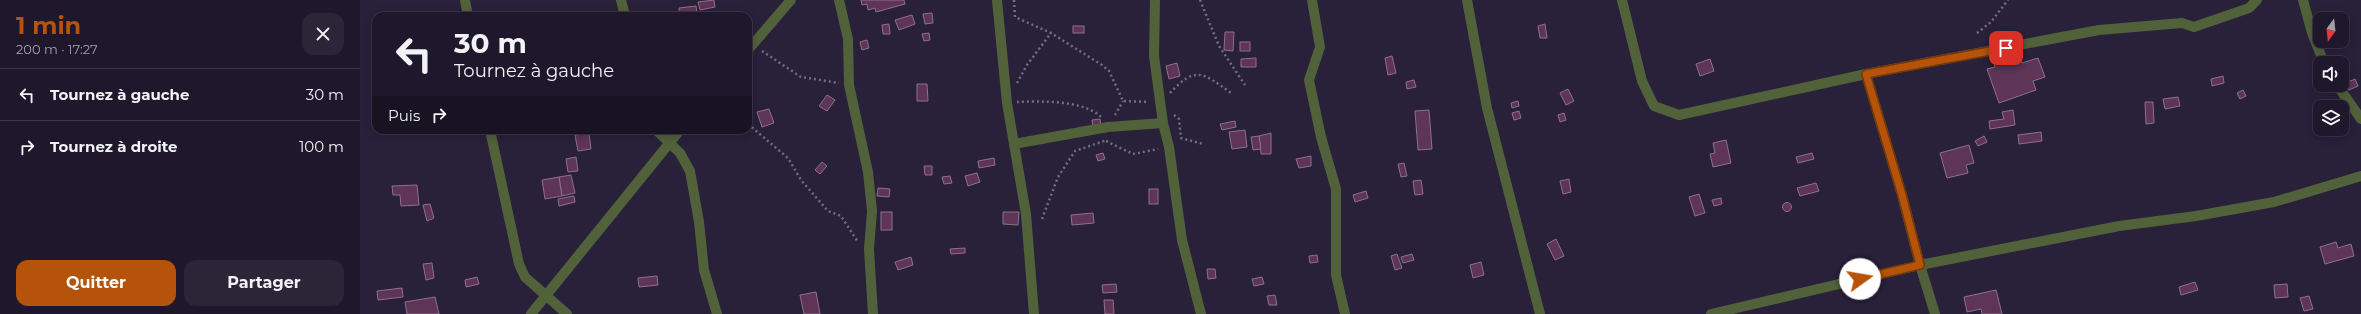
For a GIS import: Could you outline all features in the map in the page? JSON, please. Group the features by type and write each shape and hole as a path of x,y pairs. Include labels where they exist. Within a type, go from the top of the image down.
{"street":[{"path":"465,0 467,12"},
{"path":"621,0 624,12"},
{"path":"839,0 848,38 849,85 867,160 872,211 869,250 873,314"},
{"path":"997,0 1007,103 1026,214 1034,314"},
{"path":"1155,0 1154,56 1160,103 1169,147 1182,240 1201,314"},
{"path":"1312,0 1320,47 1309,80 1321,137 1336,189 1336,275 1345,314"},
{"path":"1467,0 1487,108 1540,314"},
{"path":"1622,0 1642,81 1654,106 1679,115 1866,74 2100,30 2182,23 2194,27 2249,8 2257,0"},
{"path":"2303,0 2312,33 2321,56"},
{"path":"752,46 790,1"},
{"path":"1866,74 1935,314"},
{"path":"2342,92 2361,119"},
{"path":"1014,144 1108,127 1163,123"},
{"path":"491,134 519,264 525,277 567,314"},
{"path":"660,134 682,156 690,171 699,222 704,270 717,314"},
{"path":"531,314 677,134"},
{"path":"1711,314 1920,265 2119,226 2196,216 2274,202 2361,176"}],"path":[{"path":"1014,0 1015,17 1050,34 1102,65 1109,71 1123,101"},
{"path":"1200,0 1218,46 1245,86"},
{"path":"1977,33 1991,22 2008,0"},
{"path":"1007,103 1027,65 1050,34"},
{"path":"752,49 800,77 849,85"},
{"path":"1160,103 1184,78 1190,75 1207,77 1231,93"},
{"path":"1042,219 1058,177 1075,151 1106,141 1133,154 1178,145 1181,138 1179,119 1160,103 1136,100 1123,101"},
{"path":"1007,103 1043,101 1080,106 1099,116 1108,127"},
{"path":"1106,141 1108,127 1123,101"},
{"path":"752,127 788,158 801,180 828,211 841,216 861,247 869,250"},
{"path":"1181,138 1203,144"}],"building":[{"path":"714,0 715,7 700,10 698,2"},
{"path":"861,0 904,0 905,4 876,12 875,8 868,10 867,4 862,5"},
{"path":"696,6 697,12 680,12 679,8"},
{"path":"932,13 933,23 925,24 923,14"},
{"path":"912,15 915,24 899,30 895,20"},
{"path":"889,24 890,34 883,34 882,25"},
{"path":"1545,24 1547,38 1540,38 1538,26"},
{"path":"1073,26 1084,26 1084,33 1073,33"},
{"path":"1225,32 1234,32 1233,51 1224,50"},
{"path":"929,33 930,40 924,41 922,34"},
{"path":"867,40 869,48 862,50 860,42"},
{"path":"1240,42 1250,42 1250,51 1240,51"},
{"path":"1392,56 1396,73 1388,75 1385,58"},
{"path":"2012,56 2013,60 2020,58 2022,63 2038,58 2045,77 2033,81 2036,90 1999,103 1987,69 1995,67 1994,62"},
{"path":"1256,58 1256,67 1241,67 1241,59"},
{"path":"1710,59 1714,71 1700,76 1696,64"},
{"path":"1177,63 1180,76 1169,79 1166,66"},
{"path":"2223,76 2224,83 2212,86 2211,79"},
{"path":"2355,79 2358,86 2349,90 2349,82"},
{"path":"1414,80 1416,87 1407,89 1406,82"},
{"path":"917,84 927,84 928,101 917,101"},
{"path":"1568,89 1574,101 1566,105 1560,93"},
{"path":"2243,90 2246,96 2240,99 2237,93"},
{"path":"827,95 835,100 827,111 819,106"},
{"path":"2178,97 2180,106 2165,109 2163,99"},
{"path":"1518,101 1519,106 1512,108 1511,103"},
{"path":"2145,102 2153,102 2154,123 2146,124"},
{"path":"769,109 774,123 762,127 757,112"},
{"path":"1429,110 1432,149 1418,150 1415,111"},
{"path":"2013,110 2015,125 1990,129 1989,121 2004,119 2002,112"},
{"path":"1519,111 1521,118 1514,120 1512,113"},
{"path":"1564,113 1566,120 1560,122 1558,115"},
{"path":"1100,119 1101,127 1093,128 1092,120"},
{"path":"1235,121 1236,127 1222,130 1220,124"},
{"path":"1245,130 1247,147 1232,149 1229,132"},
{"path":"2041,132 2042,141 2019,144 2018,135"},
{"path":"1271,133 1271,154 1261,154 1259,136"},
{"path":"589,134 591,149 578,151 575,135"},
{"path":"1259,136 1261,149 1253,150 1251,137"},
{"path":"1984,136 1987,142 1978,146 1975,141"},
{"path":"1726,140 1731,163 1713,167 1710,154 1715,153 1713,143"},
{"path":"1969,145 1974,163 1966,165 1968,173 1947,178 1940,153"},
{"path":"1103,153 1105,159 1098,161 1096,155"},
{"path":"1812,153 1814,159 1798,163 1796,157"},
{"path":"1311,156 1311,166 1299,168 1296,159"},
{"path":"576,157 578,171 568,172 566,159"},
{"path":"994,158 995,165 979,168 978,161"},
{"path":"822,162 827,166 820,174 815,170"},
{"path":"1404,163 1407,176 1401,177 1398,164"},
{"path":"924,166 932,166 932,175 925,175"},
{"path":"977,173 980,182 968,186 965,176"},
{"path":"571,175 575,193 562,196 559,177"},
{"path":"950,176 952,183 944,184 942,177"},
{"path":"559,177 562,196 545,199 542,180"},
{"path":"1569,179 1571,192 1563,194 1560,181"},
{"path":"1421,180 1423,194 1415,195 1413,181"},
{"path":"1816,183 1819,191 1800,196 1797,188"},
{"path":"417,185 419,205 401,206 400,195 393,195 392,186"},
{"path":"878,188 890,189 889,197 877,196"},
{"path":"1149,189 1158,189 1158,204 1149,204"},
{"path":"1366,191 1368,198 1355,202 1353,195"},
{"path":"1699,194 1705,213 1695,216 1689,197"},
{"path":"574,196 575,202 559,206 558,199"},
{"path":"1721,198 1722,204 1714,206 1712,200"},
{"path":"1787,202 1792,207 1787,212 1782,207"},
{"path":"430,204 434,218 427,221 423,205"},
{"path":"881,212 892,212 892,230 881,230"},
{"path":"1003,212 1019,212 1018,225 1003,224"},
{"path":"1093,213 1094,223 1072,225 1071,215"},
{"path":"1556,239 1564,256 1555,260 1547,244"},
{"path":"2336,242 2338,248 2351,244 2354,256 2325,264 2320,247"},
{"path":"965,248 965,253 951,254 950,249"},
{"path":"1397,254 1402,268 1395,270 1391,256"},
{"path":"1412,254 1414,260 1403,263 1401,257"},
{"path":"1317,255 1318,262 1310,263 1309,256"},
{"path":"911,257 913,265 898,270 895,262"},
{"path":"1481,262 1484,275 1473,278 1470,265"},
{"path":"432,263 434,278 426,280 423,264"},
{"path":"1207,269 1215,269 1216,278 1208,279"},
{"path":"657,276 658,285 639,287 638,278"},
{"path":"477,277 479,284 466,287 465,280"},
{"path":"1262,277 1264,284 1254,286 1252,279"},
{"path":"2195,282 2198,290 2181,295 2179,287"},
{"path":"1116,284 1117,292 1103,293 1102,285"},
{"path":"2287,284 2288,297 2275,298 2274,285"},
{"path":"402,288 403,297 378,300 377,291"},
{"path":"1996,290 2002,314 1982,314 1981,309 1967,312 1964,297"},
{"path":"816,292 820,314 804,314 800,295"},
{"path":"1275,295 1277,305 1269,305 1267,296"},
{"path":"2309,296 2313,309 2304,311 2300,298"},
{"path":"435,297 439,314 407,314 405,302"},
{"path":"1104,300 1113,300 1114,314 1105,314"}],"route":[{"path":"1860,279 1920,265 1902,195 1866,74 2006,48"}]}
